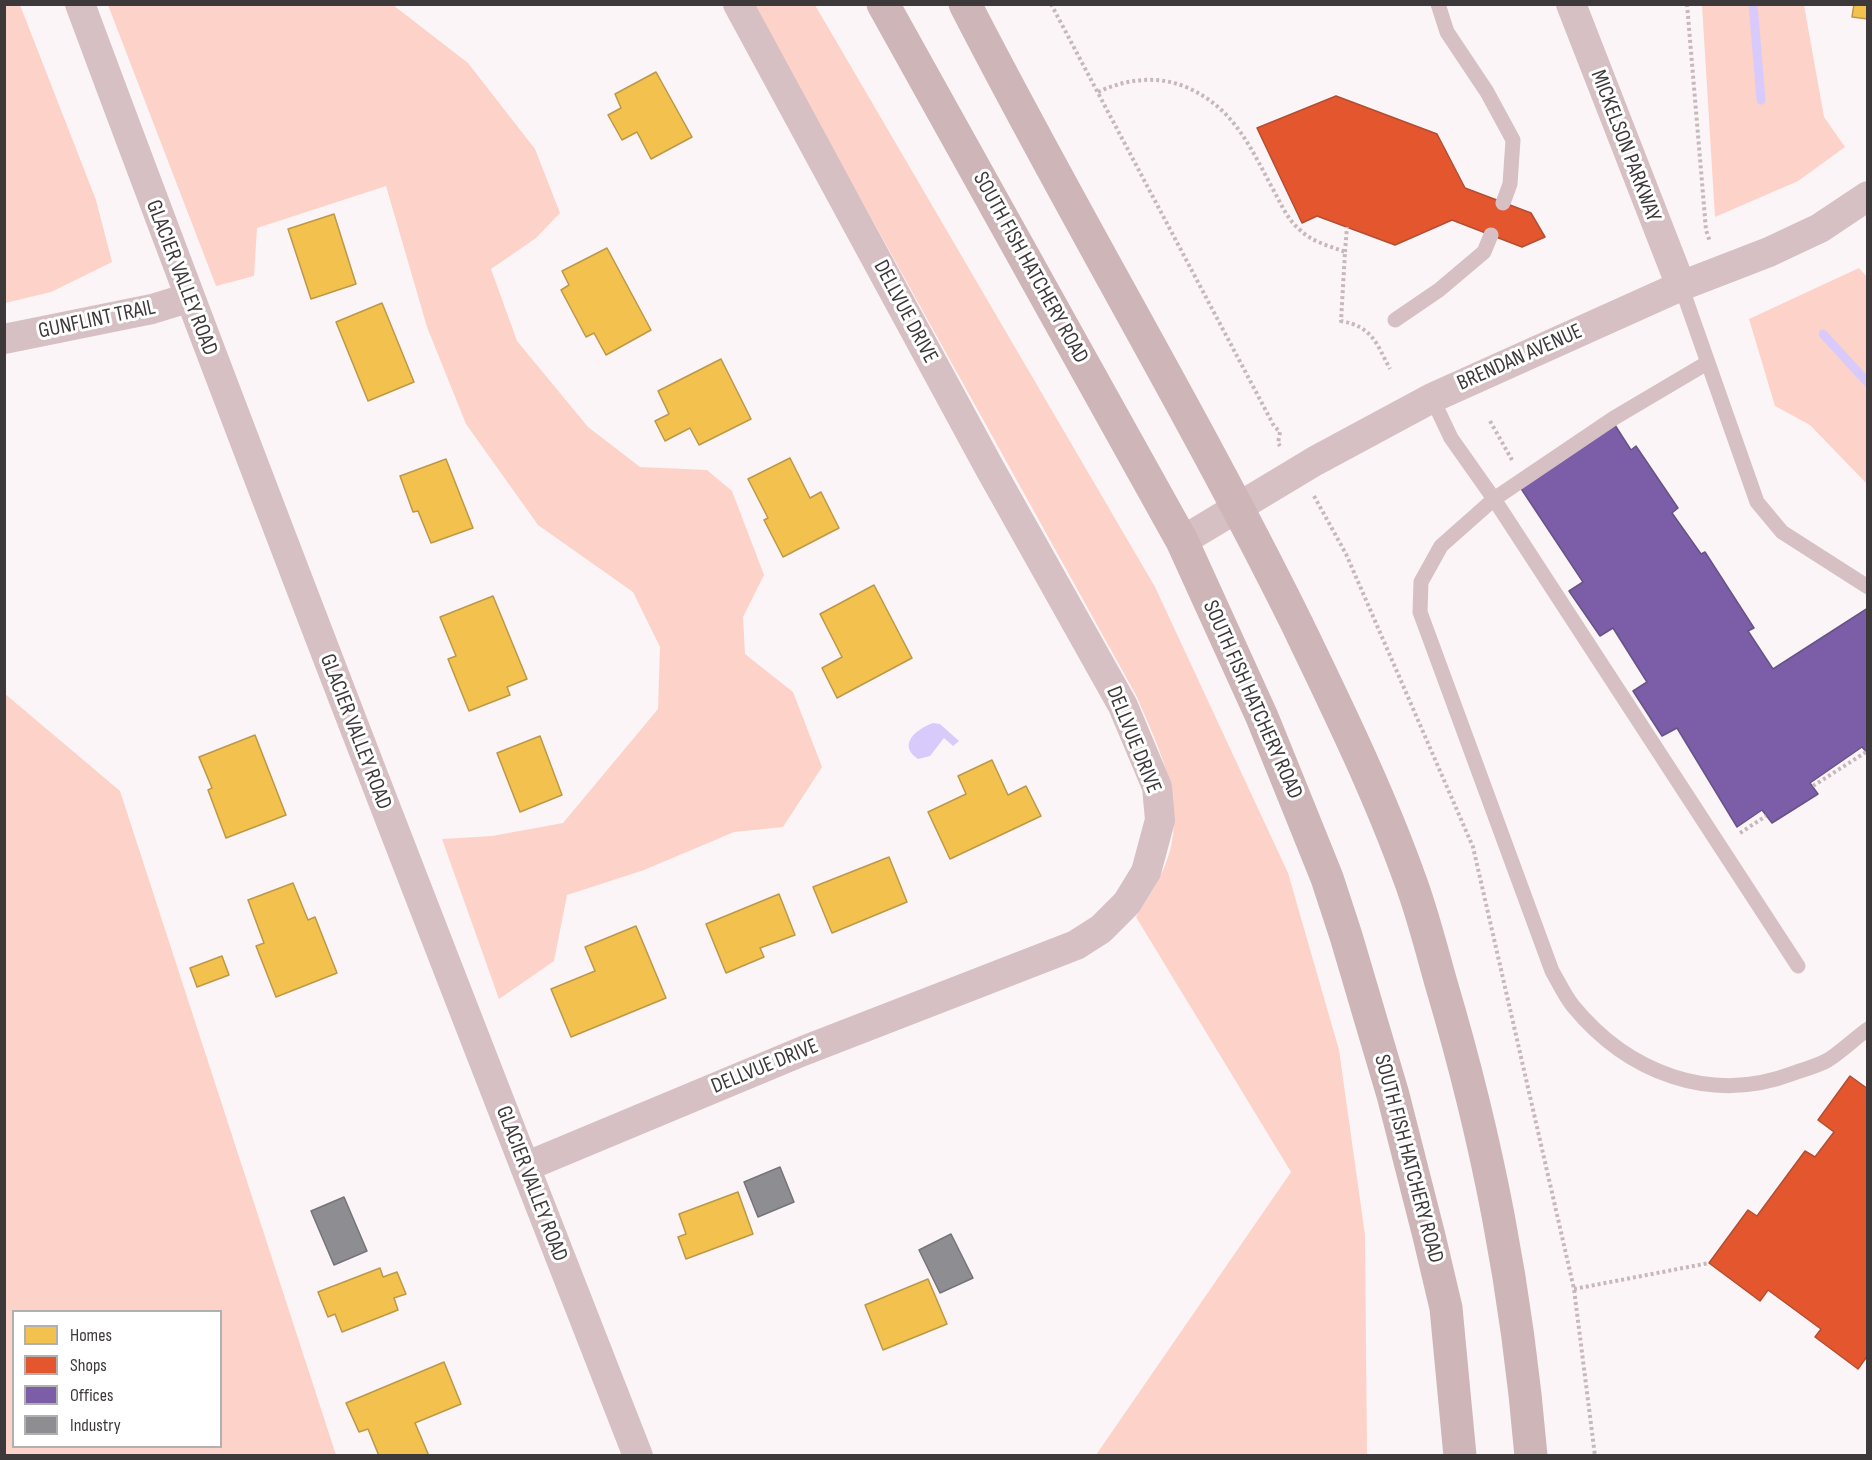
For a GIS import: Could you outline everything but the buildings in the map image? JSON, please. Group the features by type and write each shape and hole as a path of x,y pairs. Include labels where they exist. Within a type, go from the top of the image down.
{"main road":[{"name":"SOUTH FISH HATCHERY ROAD","path":"883,4 1182,541 1266,728 1327,878 1393,1095 1446,1308 1460,1455"},
{"path":"965,4 1034,138 1239,507 1331,693 1410,878 1456,1035 1489,1163 1510,1276 1523,1367 1531,1455"}],"street":[{"name":"GLACIER VALLEY ROAD","path":"80,4 188,298 638,1455"},
{"name":"DELLVUE DRIVE","path":"525,1167 803,1051 1076,945 1101,929 1127,903 1146,872 1160,820 1157,787 1123,706 989,467 738,4"},
{"name":"MICKELSON PARKWAY","path":"1571,4 1681,286"},
{"name":"BRENDAN AVENUE","path":"1182,541 1315,461 1432,398 1681,286 1769,252 1820,228 1868,196"},
{"name":"GUNFLINT TRAIL","path":"4,339 153,309 188,298"}],"lane":[{"path":"1438,4 1446,32 1487,92 1513,140 1510,184 1503,203"},
{"path":"1395,320 1439,290 1484,252 1491,235"},
{"path":"1681,286 1757,502 1782,532 1868,587"},
{"path":"1707,363 1614,418 1494,499 1441,546 1422,582 1420,612 1552,971 1572,1005 1605,1040 1639,1064 1679,1079 1715,1087 1767,1084 1826,1061 1868,1029"},
{"path":"1432,398 1451,438 1494,499 1798,966"}],"path":[{"path":"1051,4 1274,426 1280,432"},
{"path":"1687,4 1706,230"},
{"path":"1098,92 1118,83 1141,80 1173,82 1206,96 1227,113 1242,133 1288,217 1301,231 1321,243 1345,252"},
{"path":"1347,227 1341,321 1359,324 1372,335 1390,369"},
{"path":"1328,519 1346,554 1473,848 1574,1289 1595,1455"},
{"path":"1813,786 1866,752"},
{"path":"1574,1289 1709,1263"}],"shaded area":[{"path":"4,5 20,5 96,200 112,262 51,292 5,303"},
{"path":"108,5 393,5 468,63 535,149 560,213 536,238 491,269 517,341 588,427 640,467 707,470 732,491 764,575 743,617 745,654 793,692 822,767 783,827 734,832 644,870 567,895 554,961 499,999 442,839 492,836 563,823 658,709 660,647 633,592 538,525 466,424 427,327 386,186 257,228 254,276 216,286"},
{"path":"753,5 815,5 1155,587 1288,873 1339,1050 1365,1235 1367,1455 1096,1455 1291,1172 1136,917 1164,868 1171,846 1174,824 1169,780 1136,695"},
{"path":"1702,5 1804,5 1824,117 1845,147 1798,181 1715,217"},
{"path":"1859,268 1868,278 1867,484 1810,425 1775,406 1749,319"},
{"path":"4,693 120,791 336,1455 5,1455"},
{"path":"933,723 940,724 959,741 953,746 944,738 930,756 918,759 909,748 911,738 915,733"}],"waterway":[{"path":"1753,4 1761,100"},
{"path":"1823,334 1868,383"}]}
